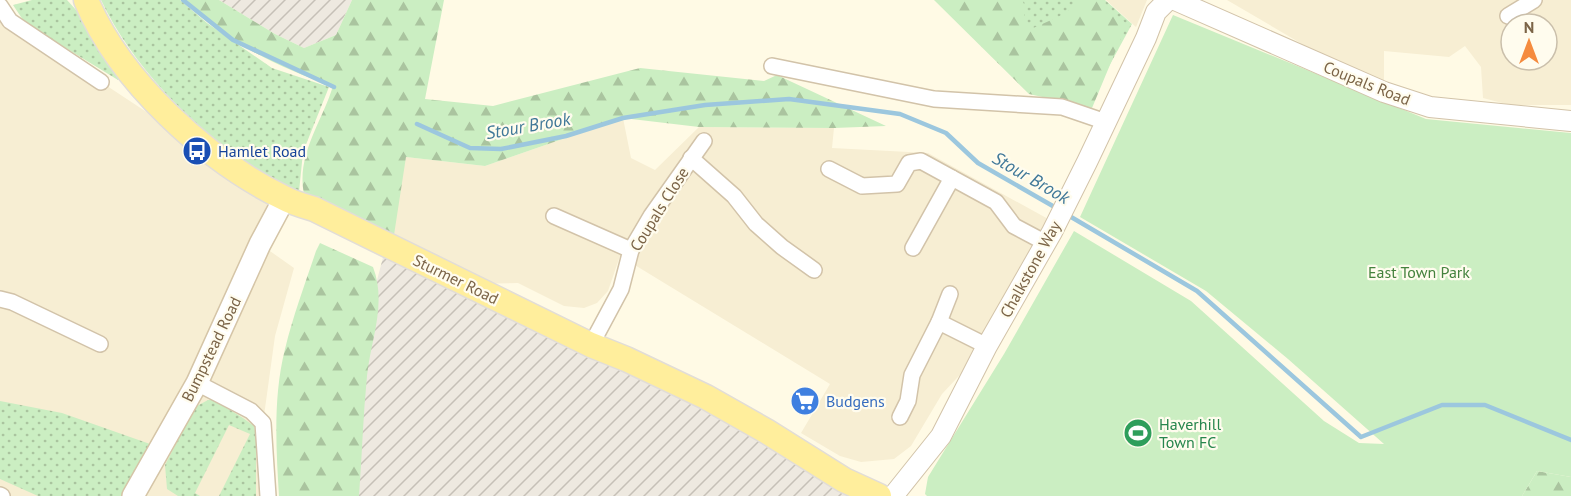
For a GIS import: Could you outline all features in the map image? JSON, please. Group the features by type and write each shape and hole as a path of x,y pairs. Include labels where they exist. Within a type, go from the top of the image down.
{"main road":[{"name":"Sturmer Road","path":"86,0 128,70 172,120 218,159 284,199 314,209 591,345 706,397 844,480 879,496"},
{"name":"Bumpstead Road","path":"133,496 197,383 260,244 284,199"}],"street":[{"name":"Chalkstone Way","path":"893,496 941,436 987,346 1049,237 1106,122 1156,12 1168,0"},
{"name":"Coupals Road","path":"1175,0 1384,92 1430,108 1571,121"},
{"path":"1514,12 1534,0"},
{"path":"0,6 10,21 101,82"},
{"path":"772,66 934,99 1062,107 1106,122"},
{"name":"Coupals Close","path":"591,345 621,288 631,250 651,216 704,141"},
{"path":"690,158 734,196 756,224 782,247 814,270"},
{"path":"829,169 862,186 897,184 909,164 921,161 996,202 1014,226 1049,237"},
{"path":"913,248 952,178"},
{"path":"554,216 631,250"},
{"path":"900,417 908,401 912,375 939,322 950,294"},
{"path":"0,299 100,344"},
{"path":"939,322 987,346"},
{"path":"197,383 251,411 263,423 268,496"}],"shaded area":[{"path":"219,0 352,0 336,35 304,48 275,34"},
{"path":"1106,0 1147,0 1136,27"},
{"path":"1227,0 1571,0 1571,105 1510,105 1483,98 1481,67 1465,46 1449,57 1384,51 1384,92"},
{"path":"0,6 101,82 218,159 284,199 260,244 294,268 275,336 263,423 268,496 0,496"},
{"path":"623,118 631,158 655,170 699,127 834,128 832,148 928,153 1050,220 987,346 942,394 911,446 894,459 861,462 840,456 801,433 830,384 620,256 608,291 597,303 584,308 564,306 518,283 469,284 386,246 406,157 485,166"},
{"path":"386,246 879,496 357,496 356,360"}],"green space":[{"path":"32,0 67,0 122,76 118,80 25,23 13,5"},
{"path":"101,0 180,0 207,23 272,68 329,87 303,152 299,192 240,158 184,112 136,58"},
{"path":"181,0 219,0 275,34 304,48 336,35 352,0 444,0 425,99 493,106 640,68 764,81 777,75 886,126 699,127 623,118 485,166 406,157 394,235 304,194 302,180 307,152 333,86 291,70 252,51 216,28"},
{"path":"934,0 1022,0 1024,18 1031,29 1078,5 1078,0 1099,0 1127,24 1092,108 1029,94"},
{"path":"970,0 1105,0 1132,24 1107,70"},
{"name":"East Town Park","path":"1173,15 1426,119 1571,133 1571,477 1537,471 1522,496 927,496 925,494 928,477 1004,354 1074,231 1191,301 1324,421 1359,443 1384,444 1288,359 1206,291 1080,217"},
{"path":"320,243 373,267 377,281 379,294 377,321 367,376 359,496 279,496 276,422 281,367 295,312"},
{"path":"208,400 214,400 254,426 256,496 219,496 250,434 229,425 195,493 200,496 178,496 167,489 165,465 195,407"},
{"path":"0,401 62,413 150,444 121,496 38,496 0,479"},
{"path":"1537,471 1571,477 1571,496 1522,496"}],"waterway":[{"name":"Stour Brook","path":"183,0 233,40 334,87"},
{"name":"Stour Brook","path":"417,124 470,148 501,149 566,136 623,118 705,105 789,99 900,114 946,133 978,163 1058,209"},
{"name":"Stour Brook","path":"1066,214 1197,291 1361,437 1442,405 1485,405 1571,440"}],"place":[{"name":"Hamlet Road","path":"197,151"},
{"name":"Budgens","path":"805,401"},
{"name":"Haverhill Town FC","path":"1138,433"}]}
